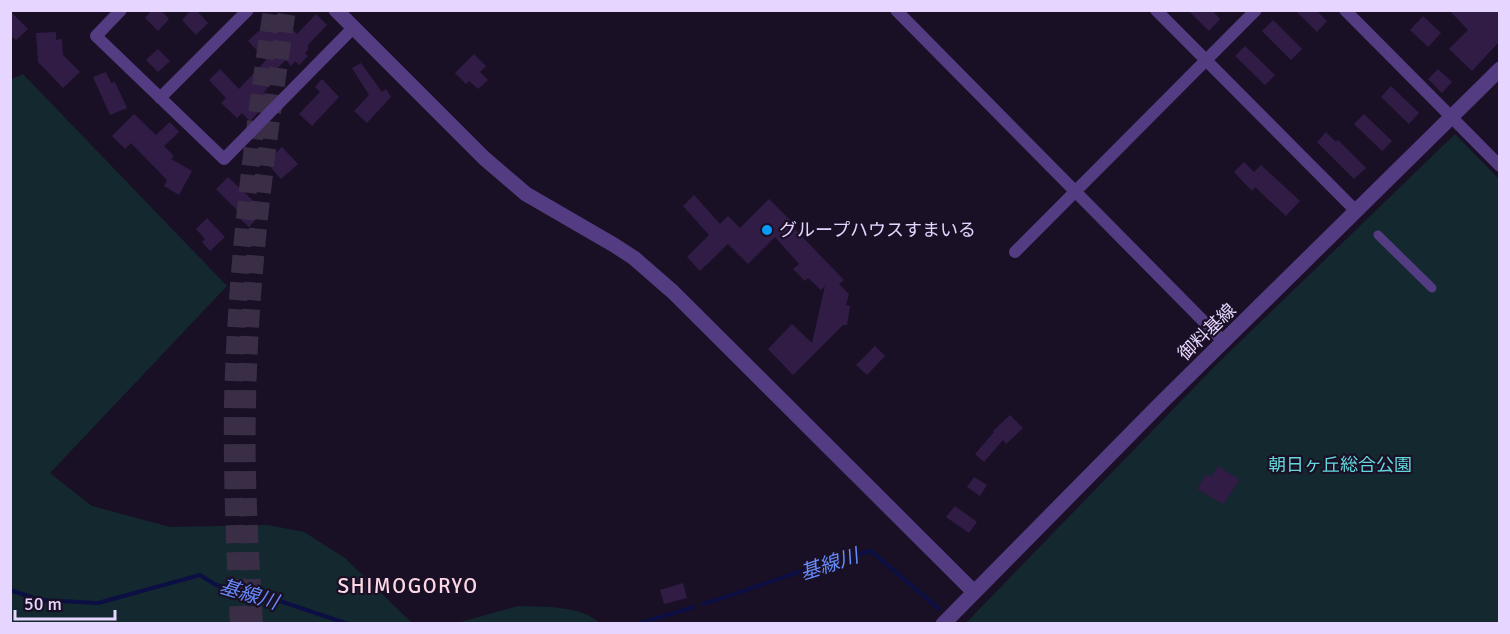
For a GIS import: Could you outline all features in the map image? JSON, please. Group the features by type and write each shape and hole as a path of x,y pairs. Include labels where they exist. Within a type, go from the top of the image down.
{"street":[{"path":"121,10 96,36 224,159 353,28"},
{"path":"160,98 248,10"},
{"path":"336,10 484,158 526,194 614,245 665,284 974,592"},
{"path":"896,10 1224,342"},
{"path":"1156,10 1356,211"},
{"path":"1015,252 1256,10"},
{"path":"1345,10 1500,166"},
{"name":"御料基線","path":"943,624 1500,69"},
{"path":"1378,235 1432,288"}],"green space":[{"path":"23,74 227,286 50,473 92,506 170,527 268,525 304,532 345,558 412,623 11,623 10,80"},
{"name":"朝日ヶ丘総合公園","path":"1455,134 1499,179 1499,623 965,624 1216,365"},
{"path":"518,606 572,610 592,617 599,623 457,623"}],"building":[{"path":"152,10 161,10 169,19 158,31 145,18"},
{"path":"191,10 196,10 208,23 196,35 182,20"},
{"path":"1188,10 1212,10 1220,19 1209,31"},
{"path":"1295,10 1316,10 1327,21 1317,32"},
{"path":"1449,10 1500,10 1500,41 1472,71 1449,49 1468,30"},
{"path":"10,11 28,29 16,40 10,35"},
{"path":"277,14 297,34 316,14 327,25 307,46 309,48 305,53 308,56 299,65 295,61 291,66 286,60 267,78 272,83 264,92 271,99 250,121 242,113 237,118 221,103 226,98 209,80 220,69 239,89 266,60 248,41"},
{"path":"1423,16 1441,33 1428,47 1410,30"},
{"path":"1273,20 1302,49 1291,60 1262,31"},
{"path":"56,32 56,40 62,39 63,55 80,72 63,88 38,62 36,33"},
{"path":"1245,46 1275,75 1265,85 1235,56"},
{"path":"158,49 170,61 158,72 146,60"},
{"path":"474,54 486,66 480,72 488,80 478,89 469,81 466,84 455,73"},
{"path":"361,63 382,92 386,89 391,97 367,123 354,111 369,95 352,68"},
{"path":"1438,69 1452,82 1442,93 1428,79"},
{"path":"106,72 111,83 115,82 127,108 110,115 93,77"},
{"path":"322,79 339,97 312,126 299,114 320,92 315,87"},
{"path":"1391,86 1419,113 1409,124 1381,97"},
{"path":"134,114 156,135 170,122 179,132 164,146 174,156 171,159 192,171 179,195 164,186 167,180 131,143 125,149 112,136"},
{"path":"1364,114 1392,141 1382,151 1354,124"},
{"path":"1326,132 1336,142 1338,140 1366,168 1354,179 1317,142"},
{"path":"282,147 298,164 281,179 266,162"},
{"path":"1244,162 1254,172 1261,165 1300,201 1286,216 1255,187 1252,191 1234,172"},
{"path":"228,177 264,211 249,227 237,216 240,213 216,189"},
{"path":"694,195 720,224 728,216 740,228 769,199 844,280 839,284 849,294 846,305 850,306 847,325 843,325 793,375 768,349 792,324 812,343 825,286 821,290 808,278 805,281 793,269 799,264 775,237 748,264 728,244 700,271 687,257 709,235 683,206"},
{"path":"207,218 225,237 210,251 202,242 205,239 196,229"},
{"path":"875,346 885,356 867,375 856,365"},
{"path":"1010,415 1023,428 1006,444 1003,440 984,462 975,454 993,431"},
{"path":"1218,466 1240,480 1223,504 1197,489 1206,474 1211,477"},
{"path":"974,477 987,485 980,496 967,487"},
{"path":"955,506 977,522 969,533 946,517"},
{"path":"683,583 687,598 664,604 660,590"}],"waterway":[{"name":"基線川","path":"703,604 871,551 939,609"},
{"name":"基線川","path":"10,590 40,600 98,603 200,575 216,585 274,599 348,624"},
{"name":"基線川","path":"637,624 694,607"}],"tunnel":[{"path":"239,624 233,460 235,356 246,207 272,10"},
{"path":"254,624 248,514 248,355 260,207 287,10"}],"place":[{"name":"グループハウスすまいる","path":"767,230"}],"district":[{"name":"SHIMOGORYO","path":"408,586"}]}
